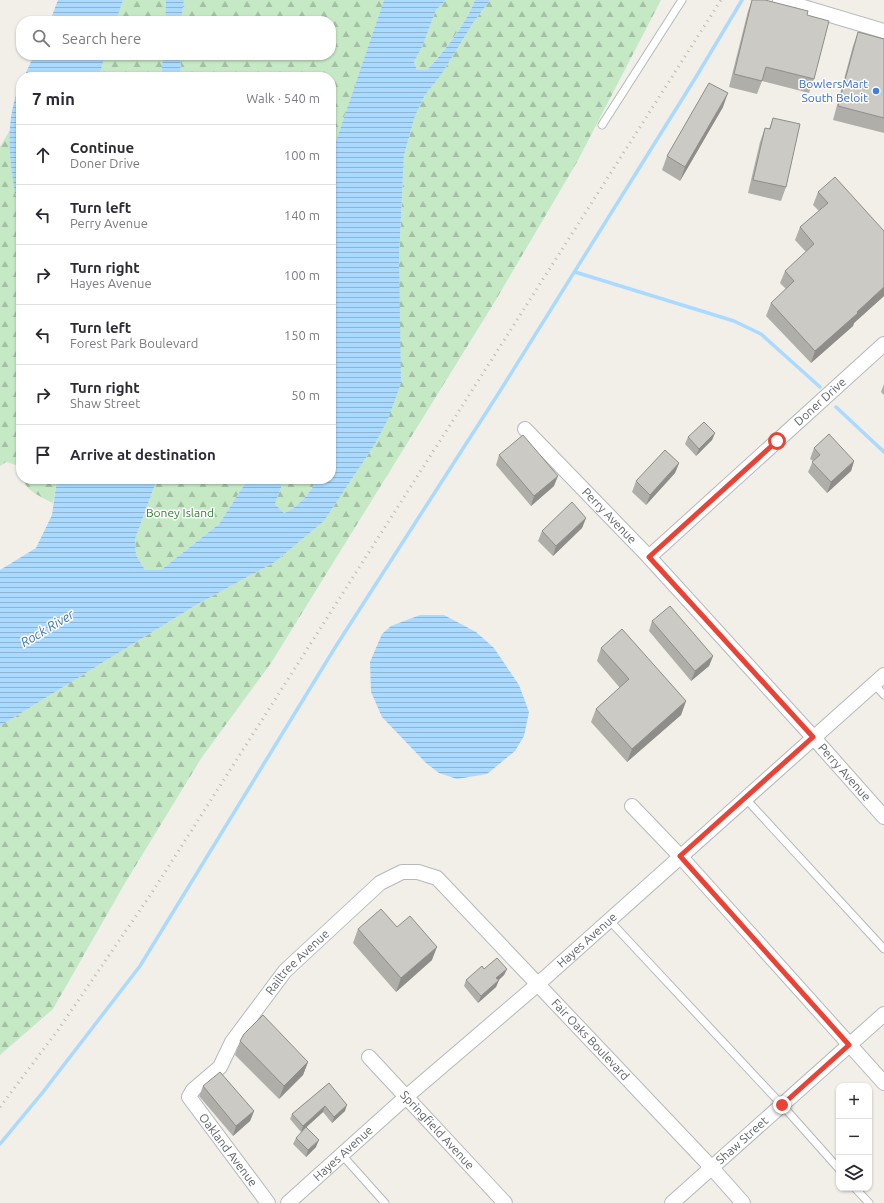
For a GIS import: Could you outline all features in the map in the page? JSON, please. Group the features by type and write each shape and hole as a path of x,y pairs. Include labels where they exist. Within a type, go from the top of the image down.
{"street":[{"path":"780,0 884,31"},
{"name":"Doner Drive","path":"649,557 884,344"},
{"name":"Perry Avenue","path":"525,430 649,557 884,817"},
{"name":"Hayes Avenue","path":"288,1203 406,1097 538,984 879,679"},
{"path":"632,806 680,856 884,1083"},
{"name":"Railtree Avenue","path":"189,1097 193,1090 220,1066 232,1042 285,971 380,883 402,872 418,872 437,878"},
{"name":"Fair Oaks Boulevard","path":"437,878 712,1168 743,1203"},
{"name":"Shaw Street","path":"672,1203 884,1014"},
{"name":"Springfield Avenue","path":"369,1057 505,1203"},
{"name":"Oakland Avenue","path":"189,1097 268,1203"}],"lane":[{"path":"602,125 682,0"},
{"path":"879,679 884,695"},
{"path":"745,798 884,949"},
{"path":"609,920 782,1105 836,1166"},
{"path":"342,1155 385,1203"},
{"path":"859,1191 869,1203"}],"green space":[{"path":"123,0 166,0 165,16 118,16"},
{"path":"184,0 384,0 336,141 336,72 181,72 180,60 336,60 336,16 182,16"},
{"path":"446,0 475,0 466,18 454,36 427,70 417,70 414,62 422,47 436,10"},
{"path":"490,0 661,0 577,162 494,303 271,663 202,757 125,883 53,1009 0,1055 0,726 196,605 275,562 324,521 375,444 388,418 399,258 404,155 415,116 425,95 441,75 473,23"},
{"path":"104,60 163,60 161,72 100,72"},
{"path":"10,130 12,171 16,195 16,465 6,462 0,466 0,147"},
{"path":"26,484 56,484 53,503 31,491"},
{"name":"Boney Island","path":"155,484 245,484 219,524 161,570 145,570 136,555 135,539"},
{"path":"282,484 314,484 303,499 289,511 284,513 275,504"}],"water":[{"path":"58,0 123,0 118,16 52,16"},
{"path":"166,0 184,0 182,16 165,16"},
{"name":"Rock River","path":"384,0 446,0 436,10 422,47 414,62 417,70 427,70 441,55 467,18 475,0 490,0 473,23 441,75 425,95 415,116 404,155 399,258 401,383 388,419 375,444 324,521 275,562 196,605 0,726 0,570 36,548 52,515 56,484 155,484 135,539 136,555 145,570 161,570 219,524 245,484 282,484 275,504 284,513 294,508 314,484 336,484 336,141"},
{"path":"32,60 104,60 100,72 26,72"},
{"path":"163,60 180,60 181,72 161,72"},
{"path":"16,97 16,197 10,154 11,118"},
{"path":"420,615 444,615 476,632 494,648 519,685 529,712 524,736 515,751 487,774 457,779 439,773 426,763 382,717 371,692 370,662 382,634 391,626"}],"building":[{"path":"752,0 765,0 808,11 807,15 829,21 814,79 766,67 762,81 734,74"},
{"path":"858,32 884,39 884,118 838,106"},
{"path":"709,83 728,93 685,167 667,156"},
{"path":"773,118 800,124 786,187 753,180 765,128 770,129"},
{"path":"835,177 884,231 884,287 857,312 858,313 815,351 771,303 794,281 785,271 814,244 800,227 828,203 818,192"},
{"path":"704,422 715,433 699,449 688,437"},
{"path":"829,434 854,461 831,482 812,462 820,455 814,448"},
{"path":"523,435 558,476 534,496 499,455"},
{"path":"665,450 679,463 650,495 636,481"},
{"path":"572,502 586,518 556,546 542,531"},
{"path":"670,606 713,656 695,671 652,621"},
{"path":"622,629 686,701 632,749 596,709 629,679 601,648"},
{"path":"381,909 397,927 410,916 437,947 401,978 358,929"},
{"path":"497,958 507,969 496,978 499,980 481,996 466,980 482,966 484,969"},
{"path":"263,1015 308,1062 284,1086 240,1041 244,1034"},
{"path":"220,1072 254,1111 236,1126 203,1086"},
{"path":"329,1083 347,1105 334,1117 325,1106 303,1126 292,1114"},
{"path":"306,1127 319,1140 308,1150 296,1138"}],"waterway":[{"path":"0,1144 43,1092 140,966 336,646 500,391 696,77 742,0"},
{"path":"575,272 734,321 761,334 820,387"},
{"path":"836,407 884,452"}],"railway":[{"path":"0,1107 58,1030 151,894 721,0"}],"place":[{"name":"BowlersMart South Beloit","path":"876,91"}],"route":[{"path":"777,441 649,557 813,737 680,856 849,1045 782,1105"}]}
